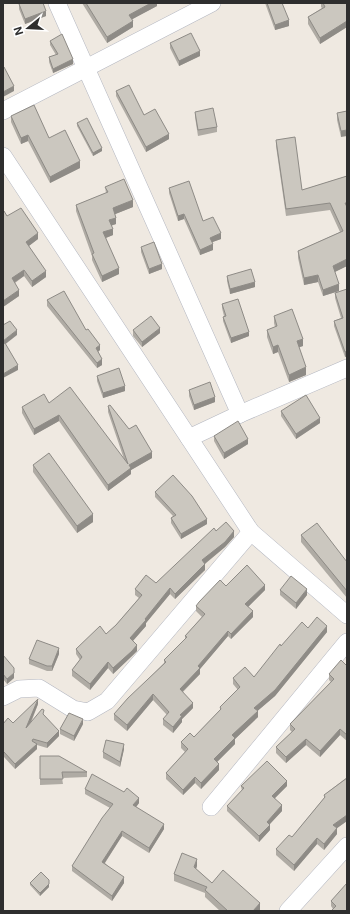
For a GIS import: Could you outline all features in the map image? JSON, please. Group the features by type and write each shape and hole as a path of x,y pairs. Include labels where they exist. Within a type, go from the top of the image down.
{"street":[{"path":"57,3 240,414"},
{"path":"3,111 212,3"},
{"path":"3,156 251,532 347,615"},
{"path":"190,438 240,414 347,368"},
{"path":"3,697 19,689 39,688 73,709 88,712 107,701 251,532"},
{"path":"211,807 347,642"},
{"path":"288,911 347,846"}],"building":[{"path":"43,3 46,11 25,19 19,4"},
{"path":"86,3 151,3 129,15 133,21 107,37"},
{"path":"267,3 282,3 289,20 275,25"},
{"path":"323,3 347,3 347,21 320,38 308,17 325,7"},
{"path":"191,33 200,51 179,61 170,43"},
{"path":"62,34 73,59 53,69 49,57 58,54 50,41"},
{"path":"3,67 14,86 3,92"},
{"path":"129,85 144,115 155,109 169,134 146,147 116,91"},
{"path":"34,105 49,138 65,130 80,161 50,177 28,135 21,138 11,116"},
{"path":"213,108 217,127 198,130 195,112"},
{"path":"347,111 347,130 341,131 337,113"},
{"path":"87,118 102,148 93,153 77,123"},
{"path":"295,137 302,190 347,176 347,203 345,203 347,207 347,259 333,266 339,284 323,290 318,275 304,278 298,251 343,231 330,203 286,209 276,140"},
{"path":"124,179 133,200 113,208 116,218 109,220 113,229 103,232 119,268 102,276 92,254 94,253 76,205 108,192 105,187"},
{"path":"189,181 203,221 213,217 221,233 210,238 213,244 200,250 184,214 178,216 169,188"},
{"path":"21,208 38,233 26,242 46,271 32,281 24,270 12,278 19,290 3,301 3,212 4,211 7,216"},
{"path":"154,242 162,264 149,269 141,247"},
{"path":"251,269 255,282 230,289 227,276"},
{"path":"347,289 347,351 345,352 334,321 343,318 335,293"},
{"path":"64,291 86,330 88,329 100,345 96,348 102,359 97,363 47,300"},
{"path":"238,299 249,332 231,338 223,317 226,316 222,304"},
{"path":"292,309 303,339 297,341 306,367 289,375 278,345 273,347 267,330 277,326 274,316"},
{"path":"151,316 160,328 142,342 133,330"},
{"path":"10,321 17,330 3,341 3,325"},
{"path":"5,343 18,365 3,374 3,344"},
{"path":"119,368 125,386 103,393 97,376"},
{"path":"210,382 215,397 194,405 189,390"},
{"path":"70,387 128,464 108,406 110,405 129,429 136,425 152,452 129,465 131,468 108,485 59,415 34,429 22,407 44,394 49,403"},
{"path":"306,395 320,418 296,434 281,411"},
{"path":"238,421 248,439 224,453 214,436"},
{"path":"49,453 93,514 77,526 33,465"},
{"path":"173,475 192,496 207,519 181,534 171,518 176,515 155,492"},
{"path":"226,522 234,531 225,542 202,560 205,564 175,594 170,588 145,619 146,620 130,638 137,645 132,651 113,668 108,662 90,684 72,670 82,657 76,649 100,626 106,634 116,625 142,595 135,589 146,575 156,583 214,528 216,531"},
{"path":"317,523 347,562 347,591 301,535"},
{"path":"247,565 265,585 245,604 253,611 231,634 228,631 198,666 200,668 180,689 193,703 180,715 182,716 173,727 163,719 169,712 153,694 127,725 114,714 128,698 166,662 164,660 187,637 185,636 205,614 196,606 199,602 220,580 226,586"},
{"path":"291,576 307,589 296,603 280,590"},
{"path":"317,617 327,626 275,690 254,708 258,711 232,735 235,738 214,759 219,764 201,783 195,777 183,790 166,773 188,749 181,742 190,733 194,737 240,687 233,678 245,667 254,677 280,644 281,646 302,622 308,628"},
{"path":"37,640 59,648 52,666 47,666 29,659"},
{"path":"3,655 14,668 14,673 7,679 3,674"},
{"path":"341,660 347,666 347,735 340,729 320,751 306,739 286,757 276,747 295,729 290,724 334,679 329,674"},
{"path":"38,699 26,728 42,709 44,710 43,714 59,731 47,743 33,739 32,741 37,744 15,764 4,752 3,753 3,724 8,718 13,723"},
{"path":"69,713 83,719 74,736 60,729"},
{"path":"106,740 124,744 120,762 103,752"},
{"path":"40,756 59,756 87,772 62,772 63,779 40,779"},
{"path":"267,761 287,781 272,796 282,805 267,822 270,825 259,836 227,806 244,788 241,786"},
{"path":"92,774 124,792 127,788 139,798 133,805 164,824 149,848 122,831 102,862 124,877 112,896 72,866 102,818 113,804 85,789"},
{"path":"347,778 347,815 333,825 337,828 324,844 317,838 294,865 276,849 289,835 292,837 325,797 324,795"},
{"path":"182,853 197,859 194,867 212,883 223,870 260,903 253,911 228,911 205,890 207,887 174,874"},
{"path":"41,872 49,880 49,884 40,893 30,883"},
{"path":"347,883 347,911 331,911 336,906 331,901"}]}
